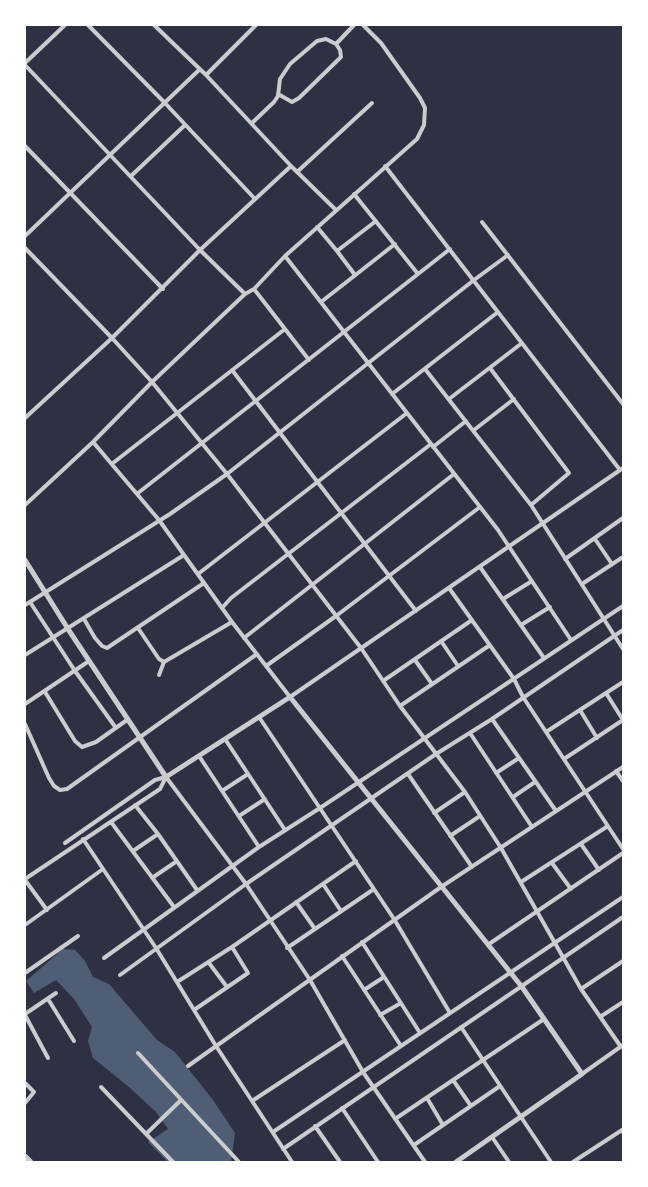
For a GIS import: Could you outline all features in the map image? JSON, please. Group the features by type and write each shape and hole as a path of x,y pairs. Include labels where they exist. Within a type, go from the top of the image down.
{"street":[{"path":"65,25 25,64 200,250 245,294"},
{"path":"88,25 164,102 255,199"},
{"path":"154,25 206,75 291,166 336,210"},
{"path":"206,75 256,25"},
{"path":"336,44 354,25"},
{"path":"25,505 93,442 152,382 245,294 254,288 285,256 417,139 424,125 425,108 381,43 363,25"},
{"path":"252,123 274,102 278,94 280,78 284,72 310,46 322,38 336,44 340,50 341,57 299,98 292,102 278,94"},
{"path":"25,236 200,69"},
{"path":"298,172 372,103"},
{"path":"131,176 185,125"},
{"path":"25,146 163,289"},
{"path":"25,418 112,338 200,250 291,166"},
{"path":"65,842 155,780 166,777 290,697 622,469 385,166"},
{"path":"354,194 418,274"},
{"path":"337,251 376,221"},
{"path":"482,222 623,404"},
{"path":"317,227 355,275"},
{"path":"321,302 395,244"},
{"path":"25,248 152,382 227,474 361,648 400,706 465,792 501,848 581,989 622,1046 456,1162"},
{"path":"138,494 450,249"},
{"path":"285,256 480,507 571,640"},
{"path":"25,605 159,520 227,474 474,280 508,256"},
{"path":"254,288 309,360"},
{"path":"392,394 498,312"},
{"path":"113,463 285,328"},
{"path":"449,399 522,343"},
{"path":"490,368 569,473 531,505"},
{"path":"425,369 531,505 623,649"},
{"path":"232,370 416,611"},
{"path":"474,430 514,399"},
{"path":"198,574 407,413"},
{"path":"222,608 231,598 466,421"},
{"path":"93,442 113,463 159,520 244,638 441,887 511,972 582,1074"},
{"path":"244,638 454,474"},
{"path":"266,666 336,616 480,507"},
{"path":"565,559 621,520 623,527"},
{"path":"595,538 612,564"},
{"path":"25,655 184,555"},
{"path":"582,584 623,557"},
{"path":"25,560 139,738 246,884 310,980 363,1072 425,1162"},
{"path":"480,567 544,658"},
{"path":"503,599 532,581"},
{"path":"84,619 95,638 102,646 107,648 204,582"},
{"path":"449,588 514,678 546,732 623,850"},
{"path":"30,602 75,671 116,728"},
{"path":"104,958 260,846 623,606"},
{"path":"521,626 550,608"},
{"path":"383,681 472,620"},
{"path":"159,675 164,662 232,622"},
{"path":"138,628 159,659 164,662"},
{"path":"120,975 246,884 436,754 492,719 623,630"},
{"path":"441,641 458,666"},
{"path":"400,706 490,645"},
{"path":"25,724 54,786 60,790 67,789 257,654"},
{"path":"25,704 89,660"},
{"path":"414,660 432,684"},
{"path":"546,732 623,682"},
{"path":"45,692 75,741 82,747 96,742 127,720"},
{"path":"564,759 623,720 606,693"},
{"path":"580,710 597,738"},
{"path":"259,717 394,919 450,1013"},
{"path":"492,719 556,812"},
{"path":"470,733 532,827"},
{"path":"225,739 285,830"},
{"path":"198,756 260,846"},
{"path":"496,772 519,758"},
{"path":"188,1066 394,919 623,767"},
{"path":"616,771 623,780"},
{"path":"222,791 248,774"},
{"path":"408,774 472,868"},
{"path":"47,910 25,879 160,789 166,777"},
{"path":"512,797 535,782"},
{"path":"434,812 465,792"},
{"path":"239,816 264,799"},
{"path":"135,806 158,834 197,890"},
{"path":"450,836 480,816"},
{"path":"111,822 174,907"},
{"path":"521,882 608,826"},
{"path":"134,851 158,834"},
{"path":"83,839 156,948 216,1046 292,1162"},
{"path":"581,844 599,870"},
{"path":"489,944 623,854"},
{"path":"177,982 209,963 356,861"},
{"path":"152,878 177,862"},
{"path":"552,863 571,890"},
{"path":"25,925 103,869"},
{"path":"323,884 342,911"},
{"path":"287,948 374,889"},
{"path":"273,1132 623,897"},
{"path":"296,902 315,929"},
{"path":"282,1149 623,917"},
{"path":"25,973 78,936"},
{"path":"362,942 420,1033"},
{"path":"194,1010 248,973 232,947"},
{"path":"342,956 401,1046"},
{"path":"581,989 621,962 623,970"},
{"path":"209,963 227,987"},
{"path":"364,990 384,977"},
{"path":"48,1058 25,1014 56,993"},
{"path":"48,999 74,1041"},
{"path":"600,1017 623,1002"},
{"path":"380,1015 401,1003"},
{"path":"395,1119 544,1019"},
{"path":"461,1027 551,1162"},
{"path":"252,1101 344,1040"},
{"path":"138,1053 239,1162"},
{"path":"453,1080 471,1106"},
{"path":"25,1083 34,1092 25,1103"},
{"path":"414,1146 500,1086"},
{"path":"101,1087 173,1162"},
{"path":"427,1098 443,1125"},
{"path":"146,1134 181,1100"},
{"path":"342,1108 378,1162"},
{"path":"316,1126 340,1162"},
{"path":"573,1162 622,1130 623,1132"},
{"path":"492,1137 510,1162"},
{"path":"25,1156 31,1162"}],"water":[{"path":"63,949 75,950 85,961 93,977 109,984 157,1040 175,1052 213,1100 235,1133 231,1162 168,1162 148,1142 168,1129 156,1112 93,1058 88,1041 92,1027 74,999 56,980 34,993 26,981"}]}
